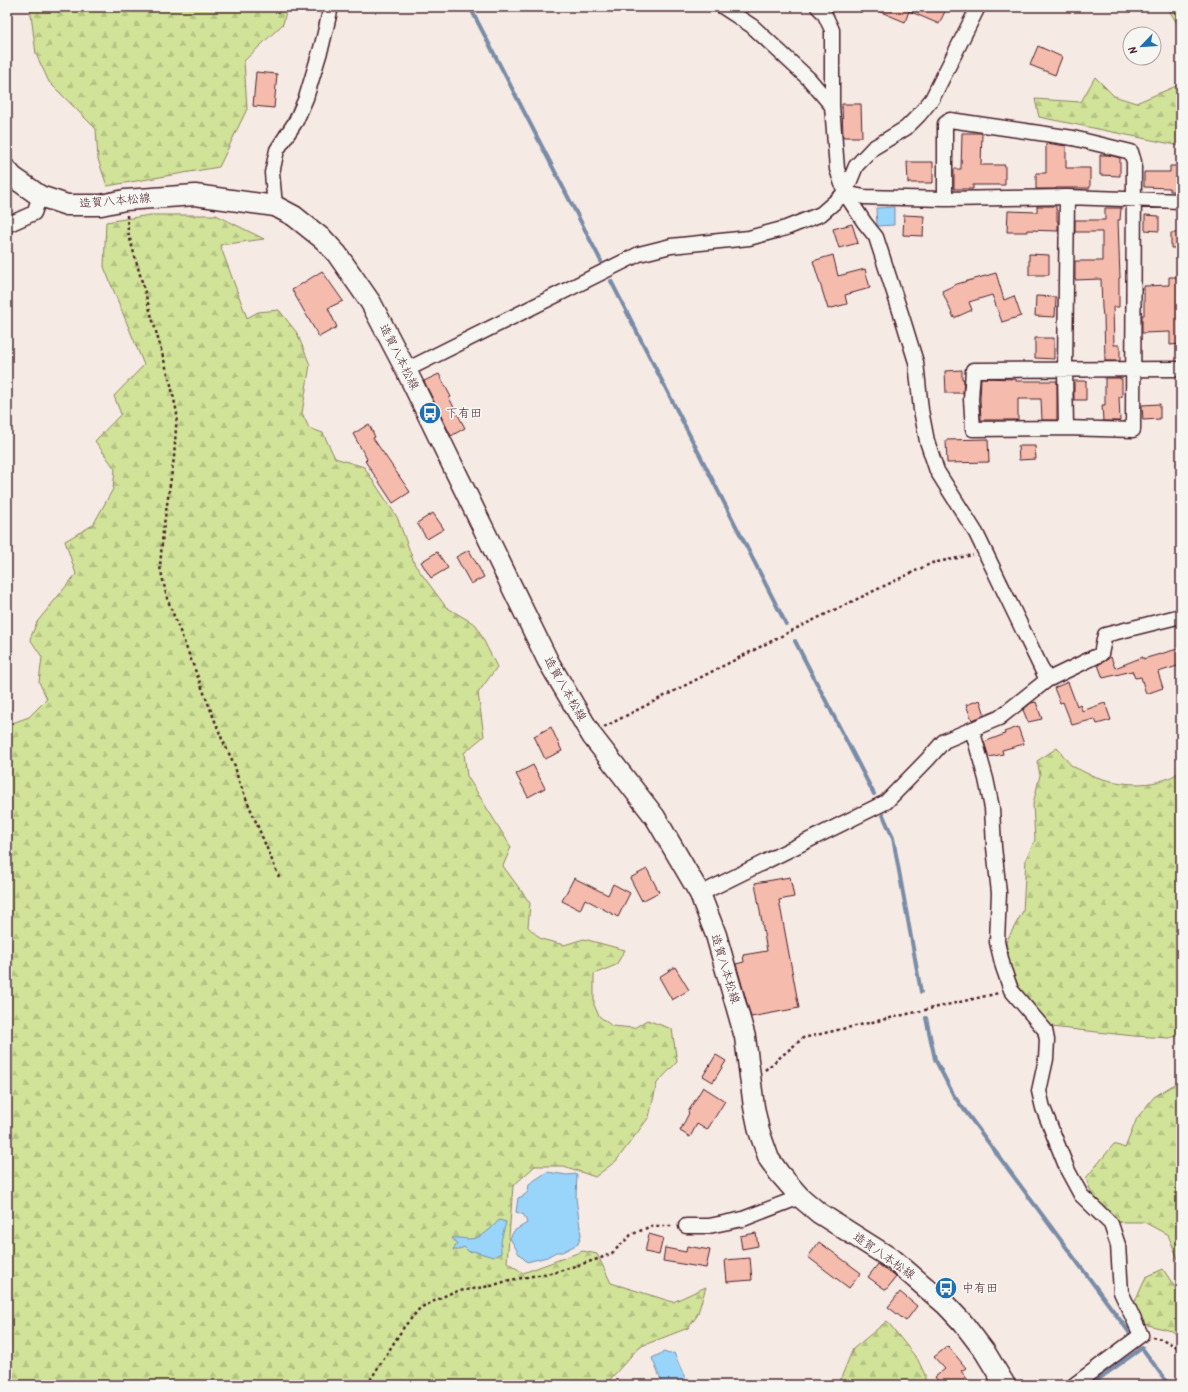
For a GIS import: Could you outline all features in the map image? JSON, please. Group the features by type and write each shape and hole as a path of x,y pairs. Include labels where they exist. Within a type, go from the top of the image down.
{"main road":[{"name":"造賀八本松線","path":"7,170 13,177 40,196 67,205 101,205 125,200 195,195 275,206 294,216 324,240 337,254 371,303 406,370 548,661 592,736 655,817 700,894 716,935 745,1037 754,1107 759,1131 769,1159 800,1197 819,1213 895,1261 927,1287 963,1323 985,1352 1005,1385"}],"street":[{"path":"275,206 272,173 277,150 296,121 306,98 322,45 331,7"},
{"path":"724,7 752,26 809,79 832,106"},
{"path":"818,7 824,13 832,30 832,106 837,170 845,193 876,237 904,320 916,362 921,410 927,441 937,471 976,533 984,553 1047,680"},
{"path":"406,370 520,315 639,254 671,246 749,238 786,228 821,214 845,193 856,166 874,148 906,128 932,99 978,7"},
{"path":"945,199 945,124 950,120 1073,138 1131,152 1134,162 1134,370 1133,430 1066,428 973,429 971,399 973,370 1134,370 1181,369"},
{"path":"845,193 864,197 945,199 1067,197 1181,201"},
{"path":"7,225 34,213 40,196"},
{"path":"1066,428 1065,370 1067,197"},
{"path":"700,894 886,802 928,760 944,741 999,718 1047,680 1101,654 1105,635 1181,616"},
{"path":"972,729 986,779 992,808 994,847 999,893 997,942 1003,967 1011,990 1045,1030 1046,1059 1039,1091 1043,1108 1068,1171 1081,1195 1111,1224 1118,1245 1121,1292 1141,1335 1074,1385"},
{"path":"686,1226 709,1226 743,1219 800,1197"}],"path":[{"path":"125,200 128,232 171,385 177,413 174,458 163,531 160,566 167,598 173,618 200,679 222,739 235,766 238,779 279,877"},
{"path":"592,736 601,728 797,628 932,563 984,553"},
{"path":"750,1073 762,1073 803,1038 1011,990"},
{"path":"367,1385 404,1327 420,1308 452,1292 491,1286 510,1280 556,1272 601,1258 612,1253 631,1235 651,1226 686,1226"},
{"path":"1141,1335 1162,1339 1181,1349"}],"green space":[{"path":"30,7 287,7 283,24 244,61 247,109 219,167 107,186 98,159 96,129 49,82 36,54"},
{"path":"1167,7 1181,7 1181,30"},
{"path":"1095,77 1114,96 1136,103 1181,84 1181,146 1039,117 1035,99 1081,102"},
{"path":"150,215 216,215 264,239 220,245 247,318 258,312 279,310 297,333 310,365 302,413 309,428 323,433 335,458 364,467 397,517 415,565 446,607 476,625 497,667 478,693 484,736 464,753 467,776 511,847 503,866 530,903 528,927 541,939 564,945 584,939 625,950 616,965 594,974 594,1005 599,1016 612,1026 634,1028 647,1020 672,1029 677,1062 657,1083 649,1117 616,1161 595,1177 564,1166 535,1166 513,1186 507,1262 523,1273 583,1251 597,1254 611,1283 673,1302 706,1287 697,1316 688,1328 639,1347 605,1385 7,1385 7,725 29,717 47,699 39,682 42,657 30,639 37,622 76,574 65,541 93,525 113,489 115,469 95,441 121,414 114,396 144,365 104,267 106,222"},
{"path":"1057,748 1074,767 1095,777 1120,783 1146,784 1171,777 1181,771 1181,1035 1169,1038 1134,1036 1051,1027 1018,986 1010,964 1006,942 1023,911 1026,859 1035,840 1033,804 1040,775 1037,761"},
{"path":"1181,1080 1181,1261 1179,1261 1168,1235 1144,1222 1119,1222 1093,1198 1086,1178 1114,1144 1125,1148 1137,1118 1154,1097"},
{"path":"1163,1269 1176,1289 1181,1292 1181,1337 1172,1331 1144,1324 1134,1304 1146,1277"},
{"path":"887,1321 918,1360 925,1375 925,1385 838,1385 853,1349"}],"water":[{"path":"894,207 894,225 877,226 876,208"},
{"path":"547,1172 567,1175 577,1174 576,1198 581,1235 578,1244 562,1252 556,1252 547,1257 527,1262 519,1254 510,1238 514,1231 527,1223 524,1215 516,1212 518,1198 528,1192 529,1184"},
{"path":"499,1220 506,1222 501,1240 501,1253 493,1257 473,1251 469,1252 464,1247 458,1250 453,1250 457,1244 452,1238 473,1239 489,1230"},
{"path":"664,1352 669,1354 674,1353 688,1385 663,1385 652,1358"}],"building":[{"path":"869,7 947,7 939,24 909,11 905,22"},
{"path":"1038,46 1062,57 1055,75 1030,65"},
{"path":"256,72 277,74 274,108 253,106"},
{"path":"842,104 861,104 862,137 843,137"},
{"path":"962,133 982,133 981,165 1005,165 1005,185 973,185 973,189 954,189 954,169 961,169"},
{"path":"1046,143 1066,146 1066,168 1090,168 1090,188 1036,189 1036,173 1046,173"},
{"path":"1100,155 1109,155 1120,158 1120,176 1100,175"},
{"path":"907,162 933,162 933,183 908,183"},
{"path":"1170,166 1181,166 1181,191 1170,191 1170,188 1144,187 1144,172 1170,172"},
{"path":"1037,206 1056,206 1058,231 1027,230 1027,232 1007,232 1008,211 1037,212"},
{"path":"1105,208 1121,208 1120,220 1118,220 1120,278 1119,307 1113,307 1114,345 1120,345 1120,361 1105,361 1104,315 1103,316 1101,279 1075,280 1075,261 1102,261 1102,232 1075,232 1075,220 1105,220"},
{"path":"904,215 924,216 923,236 903,235"},
{"path":"1145,215 1159,216 1159,231 1145,230"},
{"path":"852,224 858,243 839,248 833,229"},
{"path":"1171,233 1181,233 1181,248 1171,248"},
{"path":"1029,254 1049,255 1049,275 1029,275"},
{"path":"833,255 838,276 865,269 870,288 845,295 847,304 828,309 813,261"},
{"path":"322,271 343,301 328,308 337,327 319,337 292,290"},
{"path":"996,273 1004,300 1014,296 1021,316 1002,322 992,295 969,302 972,310 954,318 942,291 957,284"},
{"path":"1169,277 1181,277 1181,344 1170,345 1170,332 1142,333 1142,315 1144,315 1144,286 1169,285"},
{"path":"1036,296 1056,297 1055,317 1035,316"},
{"path":"1035,338 1054,338 1054,359 1035,358"},
{"path":"962,370 962,379 964,379 963,393 946,393 945,371"},
{"path":"439,374 451,397 449,398 465,428 451,436 424,381"},
{"path":"981,378 1016,379 1016,381 1057,381 1057,420 1042,420 1041,399 1018,399 1018,420 981,420"},
{"path":"1105,378 1122,379 1122,397 1119,397 1120,421 1103,421 1102,405 1105,405"},
{"path":"1074,381 1086,381 1086,400 1074,400"},
{"path":"1160,404 1160,419 1143,420 1142,405"},
{"path":"369,424 375,437 373,438 410,492 393,503 365,461 367,459 353,434"},
{"path":"988,439 989,462 947,463 946,440"},
{"path":"1018,446 1035,446 1036,459 1019,460"},
{"path":"433,513 444,529 427,539 417,523"},
{"path":"469,550 484,577 471,584 456,557"},
{"path":"437,552 448,568 431,578 421,562"},
{"path":"1181,648 1181,665 1158,672 1163,688 1146,694 1141,677 1135,678 1132,671 1103,678 1098,665 1111,657 1115,668 1143,657 1143,659"},
{"path":"1068,682 1077,706 1080,704 1082,711 1105,703 1111,720 1097,724 1095,719 1072,725 1063,702 1060,703 1054,688"},
{"path":"980,700 985,715 972,720 966,705"},
{"path":"1036,702 1042,719 1028,722 1023,710 1031,703"},
{"path":"551,727 562,751 545,759 534,736"},
{"path":"1018,727 1024,744 1002,750 1003,754 989,757 984,742"},
{"path":"533,765 545,788 528,797 516,774"},
{"path":"647,869 659,892 642,901 630,878"},
{"path":"790,877 794,897 779,900 799,1008 751,1017 736,964 744,962 743,955 767,951 755,883"},
{"path":"574,878 608,895 613,884 630,893 618,917 585,899 580,910 562,901"},
{"path":"675,967 689,990 672,1000 659,977"},
{"path":"716,1055 726,1061 713,1082 703,1076"},
{"path":"703,1087 725,1101 707,1130 697,1124 690,1137 680,1131 689,1113 688,1112"},
{"path":"756,1233 758,1246 742,1249 740,1236"},
{"path":"649,1234 663,1238 659,1255 645,1252"},
{"path":"819,1242 861,1273 849,1288 808,1257"},
{"path":"687,1246 710,1250 706,1268 663,1261 665,1248 686,1252"},
{"path":"750,1258 752,1280 727,1282 725,1260"},
{"path":"878,1264 896,1277 886,1290 868,1277"},
{"path":"900,1292 917,1306 906,1321 888,1307"},
{"path":"948,1346 966,1368 961,1371 972,1385 941,1385 935,1377 945,1369 934,1357"}],"waterway":[{"path":"470,7 601,261"},
{"path":"611,281 786,624"},
{"path":"795,641 874,794"},
{"path":"883,815 893,838 921,992"},
{"path":"926,1018 935,1059 954,1096 1129,1332"},
{"path":"1090,1385 1142,1348 1169,1385"}],"place":[{"name":"下有田","path":"430,413"},
{"name":"中有田","path":"946,1288"}]}
